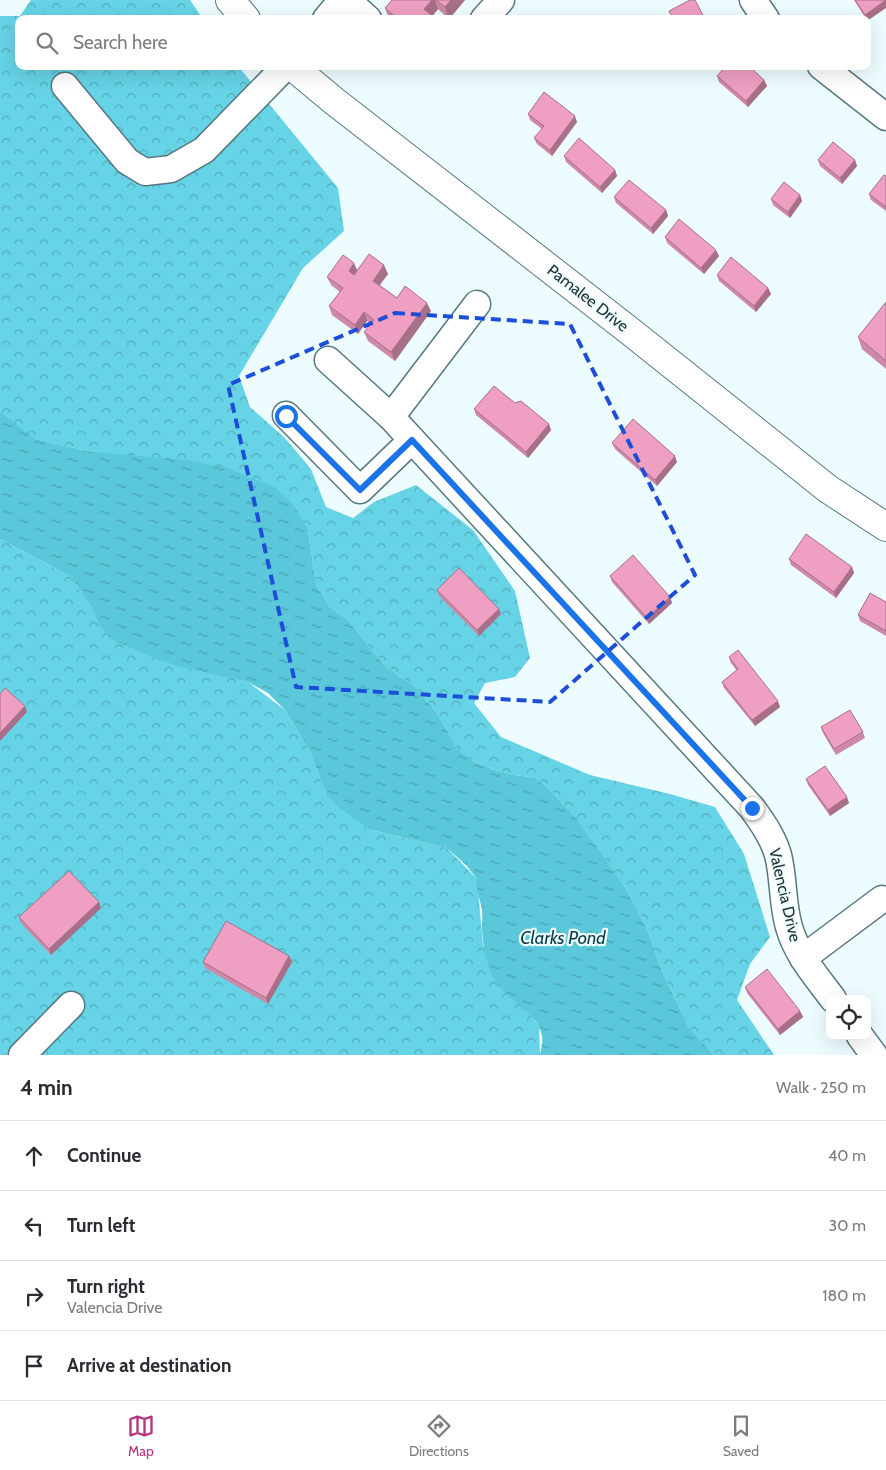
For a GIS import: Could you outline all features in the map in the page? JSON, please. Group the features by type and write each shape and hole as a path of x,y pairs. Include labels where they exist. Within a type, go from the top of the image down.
{"main road":[{"path":"230,0 243,15"},
{"name":"Pamalee Drive","path":"297,70 828,489 886,527"}],"street":[{"path":"329,15 342,0"},
{"path":"347,0 364,15"},
{"path":"488,15 501,0"},
{"path":"753,0 763,15"},
{"path":"65,86 128,161 145,172 171,169 204,150 282,70"},
{"path":"828,70 883,107"},
{"path":"391,417 476,304"},
{"name":"Valencia Drive","path":"328,360 391,417 752,808 767,829 777,852 783,903 789,928 798,952 830,995"},
{"path":"286,416 360,490 412,440"},
{"path":"803,958 882,899"},
{"path":"22,1055 71,1005"},
{"path":"863,1040 874,1055"}],"highlighted area":[{"path":"395,313 570,324 695,575 550,702 296,687 228,385"}],"green space":[{"path":"31,0 190,0 200,15 21,15"},
{"path":"0,16 15,16 15,70 241,70 338,188 344,231 303,268 239,376 250,407 285,438 311,469 326,507 353,518 374,502 416,485 473,530 515,591 530,658 515,677 485,683 474,703 501,737 590,775 715,807 744,854 770,937 750,964 737,1000 774,1055 714,1055 688,1026 662,971 647,929 627,890 576,818 536,778 492,769 473,761 457,748 437,713 413,684 384,665 349,621 330,607 316,584 308,530 92,452 35,439 0,415"},
{"path":"0,539 70,576 94,611 220,675 248,682 286,711 310,752 326,793 371,830 447,848 477,879 483,945 539,1027 540,1055 0,1055"}],"water":[{"name":"Clarks Pond","path":"0,412 35,439 92,452 189,460 227,468 274,487 293,504 308,530 316,584 330,607 349,621 384,665 413,684 437,713 457,748 473,761 492,769 536,778 576,818 627,890 647,929 662,971 688,1026 714,1055 540,1055 542,1036 539,1027 528,1013 500,987 489,968 483,941 482,911 477,890 477,879 466,865 447,848 371,830 338,807 326,793 310,752 286,711 268,693 248,682 182,667 154,658 111,639 100,626 94,611 70,576 0,539"}],"building":[{"path":"392,0 432,0 424,9 431,15 393,15 385,8"},
{"path":"436,0 451,0 445,7"},
{"path":"690,0 695,0 703,15 671,15 669,11"},
{"path":"855,0 886,0 865,15"},
{"path":"722,70 753,70 764,80 746,101 717,76"},
{"path":"544,92 575,116 550,150 534,138 544,126 528,114"},
{"path":"579,138 615,170 600,187 564,156"},
{"path":"833,142 855,160 840,178 818,160"},
{"path":"884,175 886,176 886,207 869,194"},
{"path":"629,180 666,210 651,228 614,197"},
{"path":"784,182 800,195 788,212 771,199"},
{"path":"679,219 716,250 701,268 665,237"},
{"path":"369,254 384,265 373,281 397,298 405,286 427,303 391,352 364,332 374,320 364,312 355,325 329,306 343,288 327,277 343,255 354,263 349,271 354,275"},
{"path":"731,257 768,288 754,306 717,275"},
{"path":"886,302 886,361 858,337"},
{"path":"494,386 515,403 521,401 549,424 526,452 474,409"},
{"path":"633,419 675,456 655,480 612,443"},
{"path":"806,534 852,567 834,592 789,559"},
{"path":"633,555 670,597 647,618 610,576"},
{"path":"459,568 499,609 477,630 437,590"},
{"path":"870,593 886,602 886,631 858,615"},
{"path":"738,650 778,701 752,720 722,682 738,669 729,657"},
{"path":"5,688 25,706 0,733 0,694"},
{"path":"850,710 863,732 834,749 821,727"},
{"path":"825,766 847,797 828,810 806,779"},
{"path":"69,871 99,902 49,949 19,917"},
{"path":"226,921 289,956 266,998 203,962"},
{"path":"767,969 800,1011 778,1029 745,987"}],"route":[{"path":"286,416 360,490 412,440 752,808"}]}
